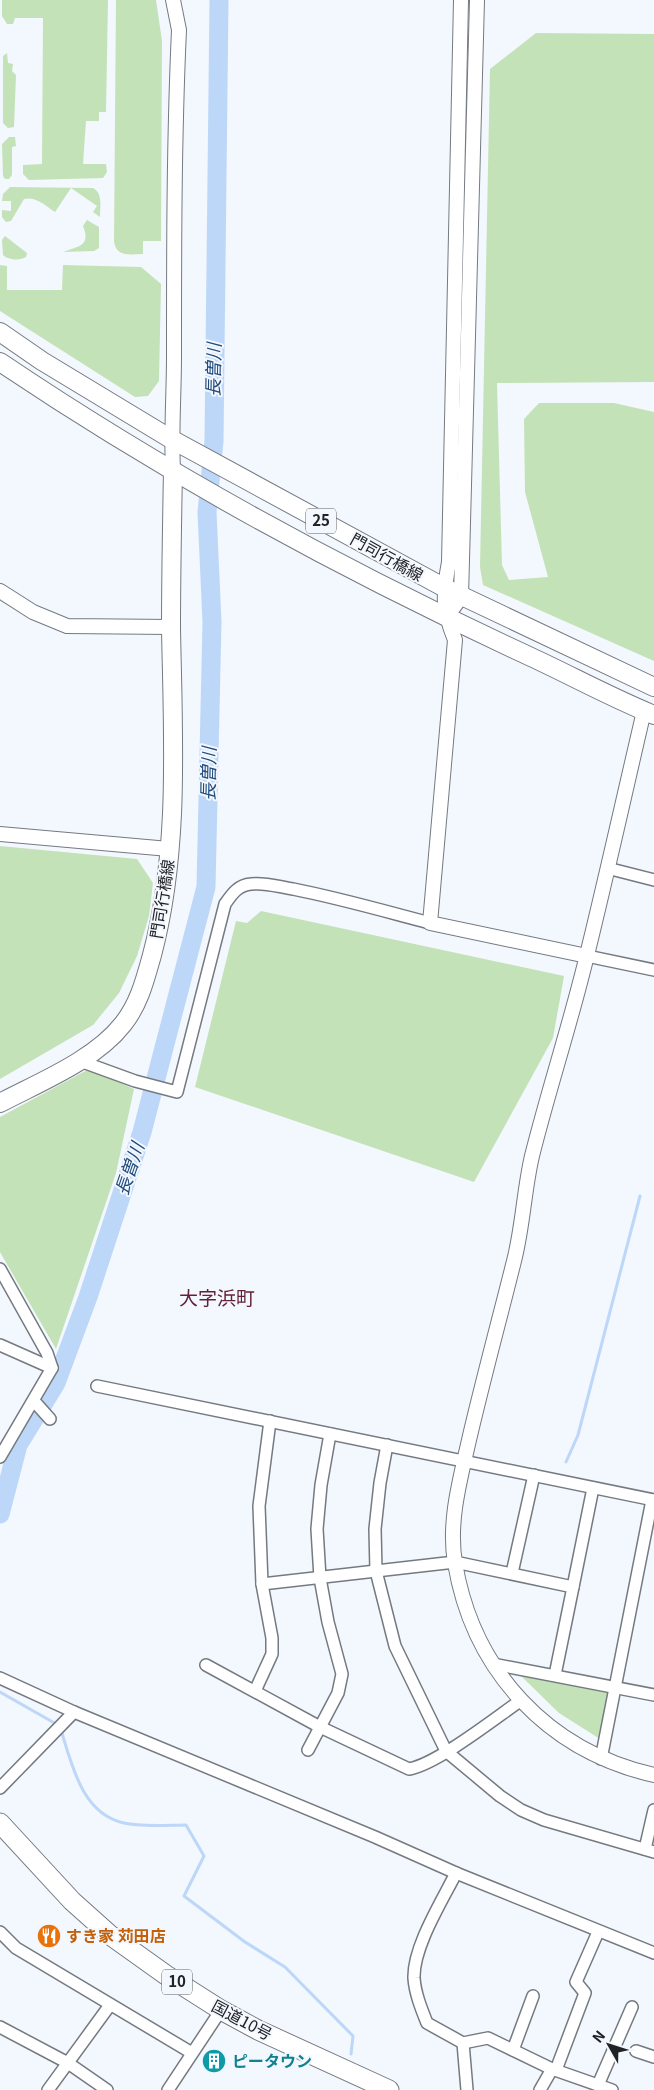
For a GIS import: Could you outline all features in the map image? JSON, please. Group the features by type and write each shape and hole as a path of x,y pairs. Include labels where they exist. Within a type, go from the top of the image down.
{"highway":[{"name":"国道10号","path":"0,1823 72,1901 110,1935 259,2043 359,2085 390,2090"},
{"name":"国道10号","path":"0,1840 53,1899 94,1936 164,1989 218,2014"}],"main road":[{"name":"門司行橋線","path":"0,332 42,361 171,439 444,588 654,687"},
{"name":"門司行橋線","path":"0,362 55,399 173,470 190,483 289,538 446,618 649,713"},
{"name":"門司行橋線","path":"0,1103 80,1060 108,1040 122,1026 134,1009 157,936 167,874 173,752 171,627 173,470"}],"street":[{"path":"173,0 179,30 173,218 174,389 171,439 173,470"},
{"path":"430,923 455,640 446,618 444,588 449,562 461,0"},
{"path":"446,618 461,597 477,0"},
{"path":"0,591 33,612 67,626 171,627"},
{"path":"649,713 607,868 587,956 531,1159 515,1257 489,1354 464,1461 454,1523 455,1562 470,1618 493,1664 520,1701 555,1732 601,1759 631,1770 654,1775"},
{"path":"0,834 169,849"},
{"path":"607,868 654,880"},
{"path":"80,1060 135,1081 177,1092 225,904 232,893 241,886 251,884 266,884 308,892 430,923 654,970"},
{"path":"0,1269 47,1353 52,1368 36,1404 1,1454"},
{"path":"0,1345 52,1368"},
{"path":"97,1386 653,1500 617,1687 601,1759"},
{"path":"36,1404 50,1419"},
{"path":"255,1691 272,1654 272,1638 262,1584 259,1506 270,1421"},
{"path":"308,1750 338,1693 342,1674 328,1622 320,1578 317,1529 321,1485 330,1434"},
{"path":"387,1445 380,1483 375,1529 376,1571 396,1646 446,1751 500,1796 521,1810 544,1820 650,1851 654,1810"},
{"path":"512,1573 534,1475"},
{"path":"556,1675 594,1488"},
{"path":"262,1584 455,1562 573,1587"},
{"path":"493,1664 654,1695"},
{"path":"206,1665 320,1726 409,1769 419,1768 520,1701"},
{"path":"0,1678 74,1712 456,1873 598,1932 654,1953"},
{"path":"0,1788 74,1712"},
{"path":"456,1873 421,1944 414,1966 416,1994 427,2023 463,2043 488,2038 592,2086 612,2090"},
{"path":"0,1932 16,1948 192,2053"},
{"path":"540,2090 554,2070 585,1993 576,1982 598,1932"},
{"path":"513,2050 533,1996"},
{"path":"48,2090 110,2005"},
{"path":"592,2086 632,2007"},
{"path":"168,2090 218,2014"},
{"path":"0,2027 68,2063 107,2090"},
{"path":"463,2043 467,2090"},
{"path":"636,2051 654,2057"}],"green space":[{"path":"2,0 108,0 106,112 99,112 99,121 86,121 83,164 106,164 107,172 103,178 29,180 23,174 23,165 42,164 43,18 15,18 13,24 7,24 2,16"},
{"path":"116,0 156,0 162,41 161,241 143,241 143,254 121,253 114,242"},
{"path":"536,33 654,34 654,382 497,383 502,565 509,580 548,577 525,492 524,419 539,403 614,403 654,412 654,661 483,585 480,567 490,69"},
{"path":"7,53 8,63 13,64 12,71 16,75 14,127 8,128 3,123 3,56"},
{"path":"9,137 15,137 16,146 12,147 12,175 9,179 5,179 3,176 2,144"},
{"path":"10,187 93,188 100,197 100,217 93,212 97,206 71,188 55,212 37,200 28,198 24,199 11,221 6,222 2,217 2,210 11,211 11,201 2,201 3,194"},
{"path":"87,220 99,227 99,248 94,251 63,252 82,244 86,238 83,226"},
{"path":"5,236 27,253 26,257 14,259 3,255 2,240"},
{"path":"0,265 7,266 7,290 62,290 63,265 141,267 161,284 159,381 148,396 135,397 0,311"},
{"path":"0,846 137,859 153,883 149,916 137,956 119,993 93,1025 0,1079"},
{"path":"261,911 564,976 553,1038 474,1182 195,1087 236,921 247,923"},
{"path":"89,1069 134,1089 116,1173 56,1349 0,1252 0,1117"},
{"path":"517,1672 615,1683 600,1739 559,1713"}],"waterway":[{"name":"長曽川","path":"0,1514 18,1445 56,1383 88,1297 142,1132 206,887 212,622 207,512 214,441 219,0"},
{"path":"566,1462 578,1435 640,1196"},
{"path":"0,1692 58,1725"},
{"path":"61,1730 81,1786 98,1810 110,1818 124,1823 186,1825 204,1856 184,1896 245,1942 285,1967 353,2036 351,2054"}],"place":[{"name":"すき家 苅田店","path":"49,1936"},
{"name":"ピータウン","path":"214,2061"}],"district":[{"name":"大字浜町","path":"217,1298"}]}
